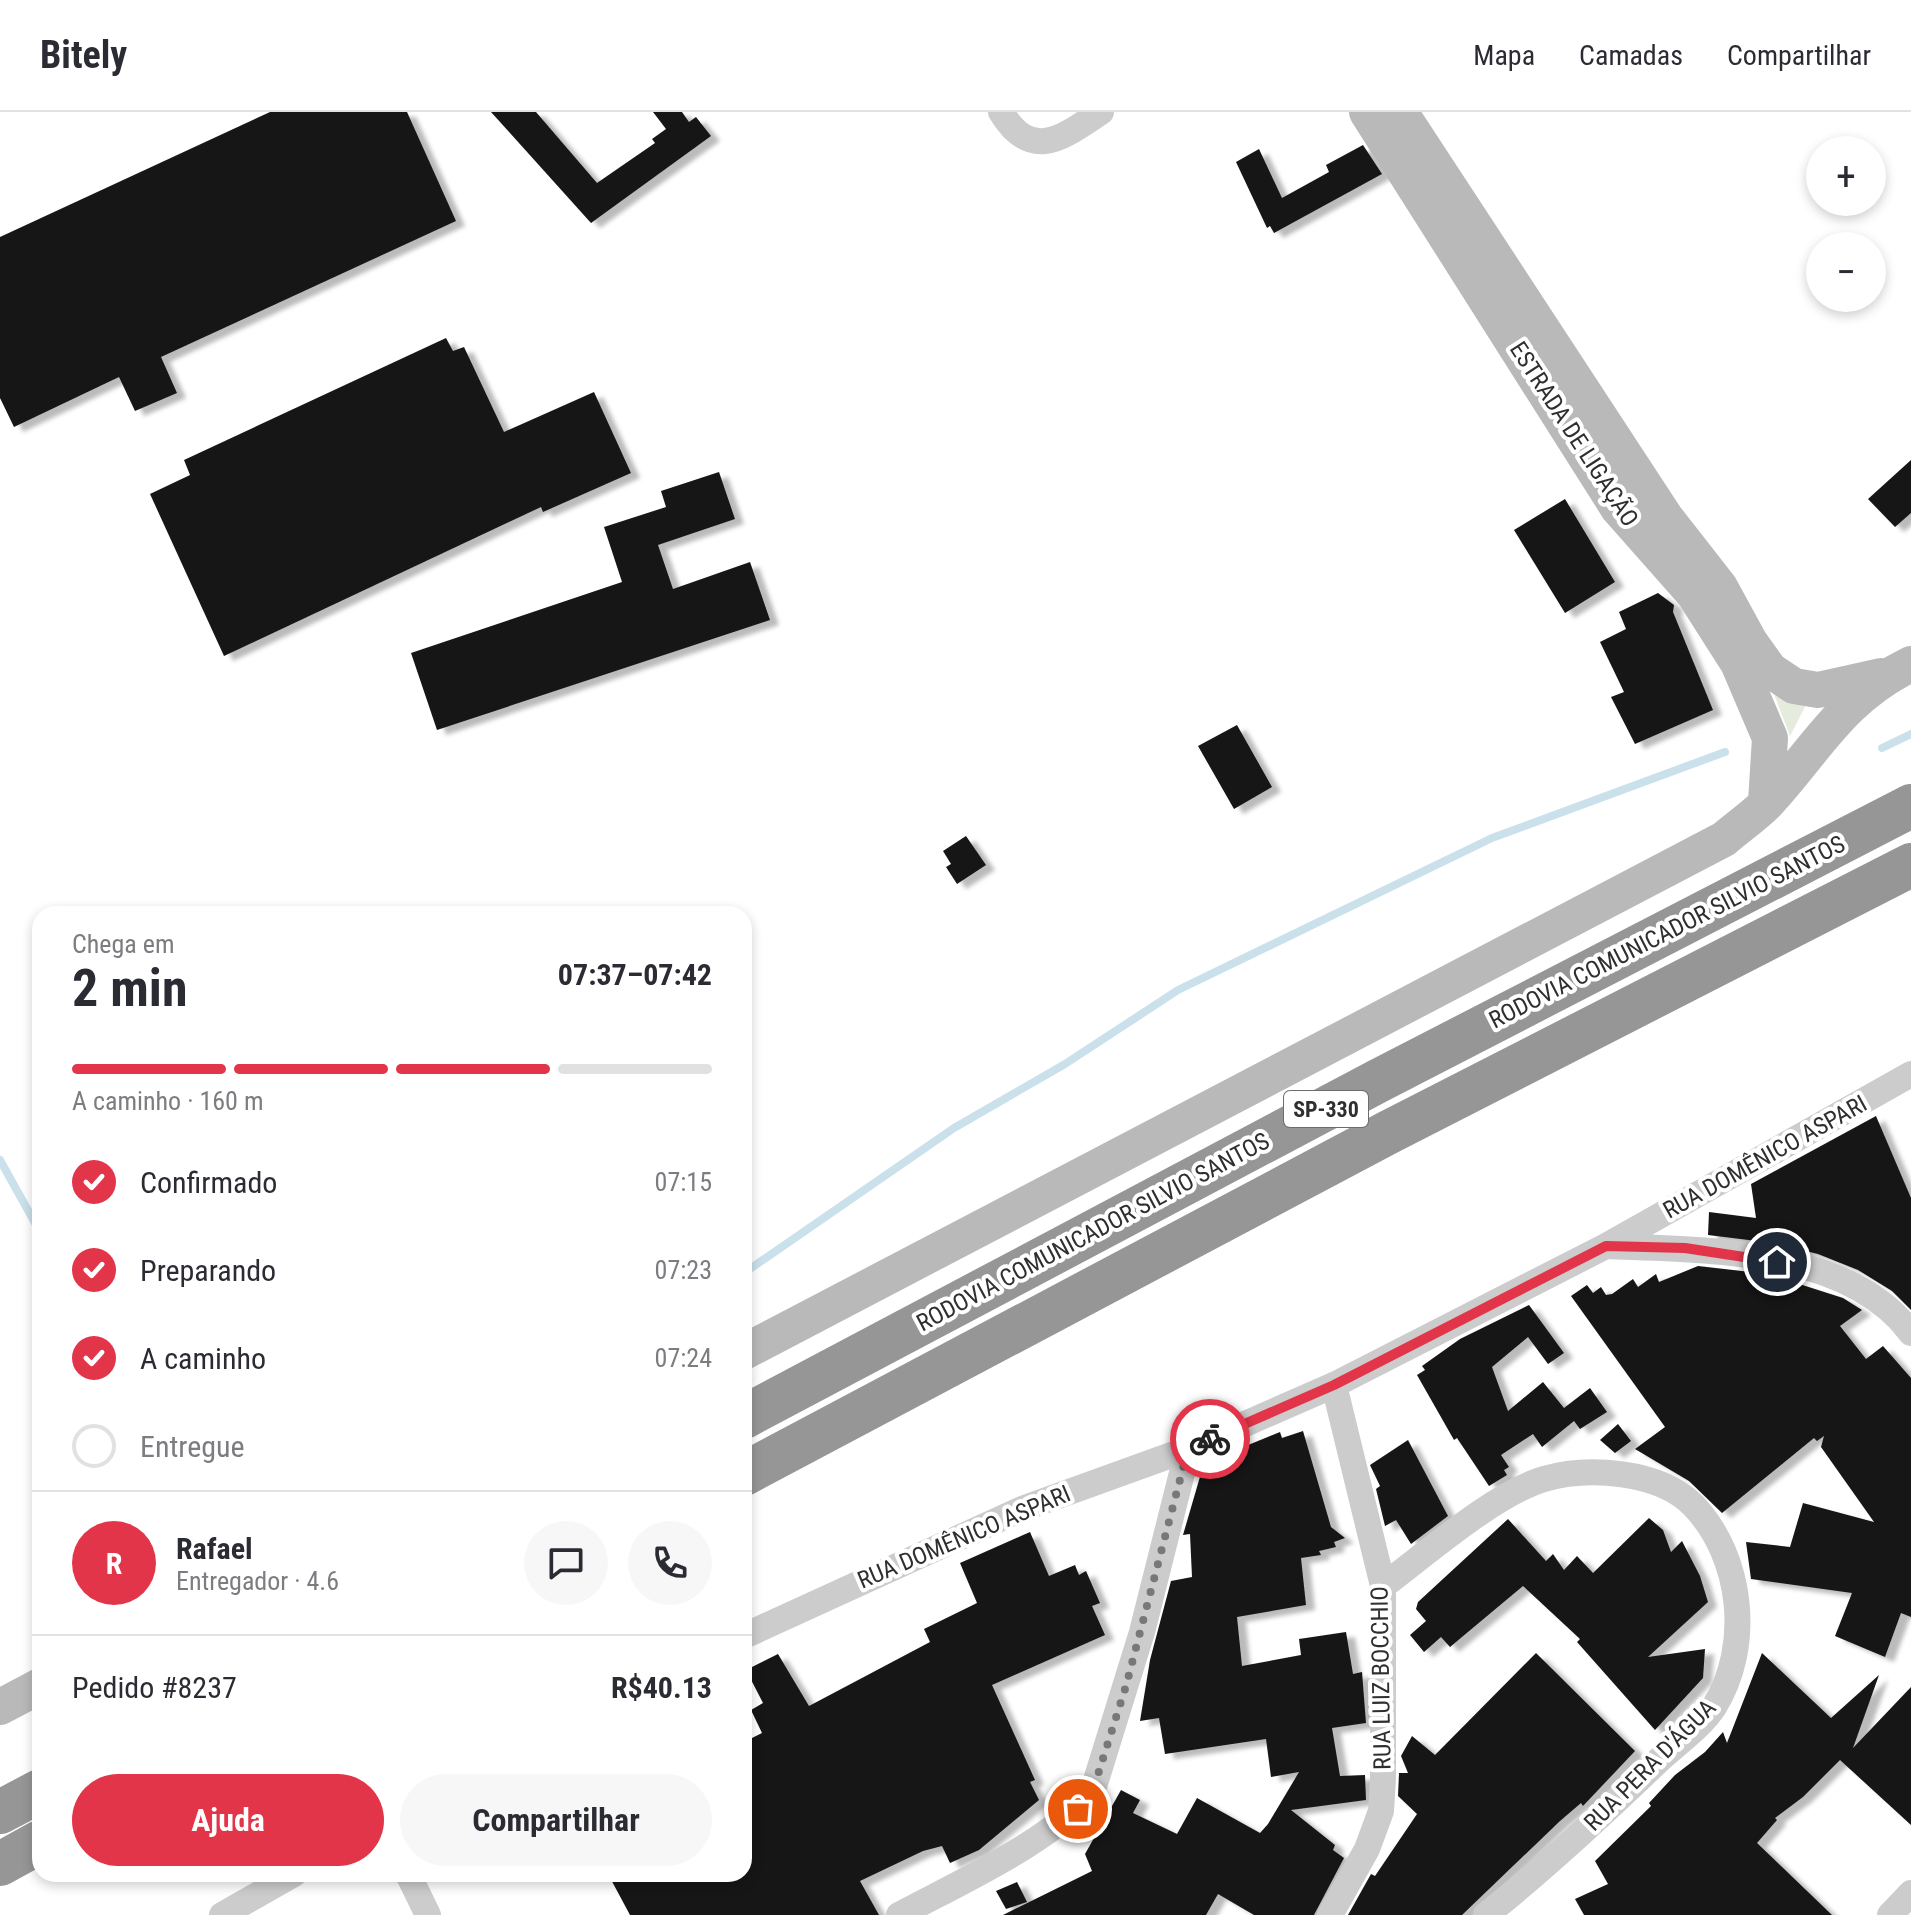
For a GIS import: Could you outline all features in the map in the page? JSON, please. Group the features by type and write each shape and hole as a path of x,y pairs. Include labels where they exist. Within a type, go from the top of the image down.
{"highway":[{"name":"RODOVIA COMUNICADOR SILVIO SANTOS","path":"752,1413 1364,1088 1911,806"},
{"name":"SP-330","path":"752,1470 1389,1132 1911,865"},
{"path":"1870,887 1911,898"},
{"path":"0,1812 32,1795"}],"main road":[{"name":"ESTRADA DE LIGAÇÃO","path":"1367,112 1618,508 1694,594 1738,663 1770,738 1766,804"},
{"name":"ESTRADA DE LIGAÇÃO","path":"1400,112 1666,518 1720,587 1750,642 1770,670 1794,686 1818,690 1900,669"},
{"path":"752,1348 1724,839 1766,804 1839,716 1900,669"},
{"path":"0,1707 32,1690"}],"street":[{"path":"1001,112 1024,138 1046,143 1101,112"},
{"name":"RUA DOMÊNICO ASPARI","path":"752,1632 1022,1509 1188,1449 1334,1385 1606,1246 1911,1074"},
{"path":"1606,1246 1685,1248 1808,1266 1839,1276 1876,1297 1911,1333"},
{"name":"RUA LUIZ BOCCHIO","path":"1330,1915 1367,1849 1381,1811 1383,1586 1334,1385"},
{"path":"899,1915 1067,1819 1093,1790 1142,1632 1188,1449"},
{"name":"RUA PERA D'ÁGUA","path":"1383,1586 1503,1500 1543,1479 1581,1473 1623,1475 1647,1481 1692,1504 1718,1541 1735,1591 1737,1654 1713,1709 1584,1832 1486,1915"},
{"path":"222,1915 280,1882"},
{"path":"412,1882 428,1915"},
{"path":"1890,1915 1911,1893"}],"green space":[{"path":"1774,694 1806,705 1790,736"}],"building":[{"path":"270,112 407,112 456,221 161,357 177,393 135,411 119,377 14,427 0,398 0,237"},
{"path":"491,112 536,112 597,183 655,143 652,139 666,129 653,112 682,112 689,122 696,117 711,136 591,223"},
{"path":"1363,145 1382,174 1274,233 1270,226 1267,228 1236,162 1259,149 1282,198 1329,172 1326,165"},
{"path":"446,338 453,351 464,347 504,432 594,392 631,473 543,512 541,507 224,656 150,494 190,475 184,460"},
{"path":"1911,460 1911,513 1895,527 1868,499"},
{"path":"719,472 735,519 658,545 673,589 750,562 770,620 437,730 411,653 622,582 604,527 666,507 661,491"},
{"path":"1565,499 1615,582 1565,613 1514,530"},
{"path":"1658,593 1674,605 1673,612 1713,710 1635,744 1611,697 1624,692 1600,642 1626,629 1619,612"},
{"path":"1237,725 1272,787 1234,809 1198,746"},
{"path":"966,836 986,865 957,884 946,867 951,864 943,851"},
{"path":"1876,1116 1911,1198 1911,1310 1892,1291 1858,1270 1818,1254 1773,1243 1708,1235 1709,1212 1756,1218 1751,1184"},
{"path":"1698,1266 1768,1274 1843,1298 1862,1310 1840,1326 1866,1359 1883,1346 1911,1378 1911,1617 1901,1613 1885,1657 1835,1636 1852,1593 1751,1579 1746,1542 1790,1547 1803,1503 1874,1522 1821,1447 1824,1436 1817,1441 1814,1438 1722,1513 1689,1481 1635,1449 1665,1427 1571,1296 1587,1285 1593,1293 1601,1287 1606,1295 1612,1294 1633,1279 1638,1287 1656,1274 1659,1282"},
{"path":"1529,1305 1564,1353 1548,1364 1528,1337 1492,1367 1508,1411 1543,1382 1564,1408 1590,1388 1607,1412 1580,1429 1574,1421 1542,1447 1533,1434 1501,1455 1509,1467 1504,1470 1507,1475 1489,1486 1457,1438 1454,1440 1417,1375 1425,1370 1422,1366 1460,1339"},
{"path":"1618,1424 1631,1441 1615,1453 1600,1440"},
{"path":"1303,1431 1331,1527 1345,1538 1334,1542 1336,1547 1319,1551 1321,1555 1301,1558 1306,1605 1237,1617 1242,1666 1301,1655 1299,1639 1346,1632 1353,1674 1362,1672 1366,1723 1332,1728 1340,1776 1365,1775 1366,1800 1291,1810 1335,1845 1333,1850 1344,1858 1314,1915 1254,1915 1218,1894 1206,1915 1003,1915 1092,1871 1085,1854 1121,1790 1140,1800 1133,1813 1177,1834 1197,1798 1260,1833 1268,1824 1299,1772 1271,1777 1266,1739 1165,1754 1159,1718 1140,1721 1150,1660 1171,1581 1192,1577 1190,1534 1183,1535 1204,1463 1280,1432 1282,1438"},
{"path":"1408,1440 1448,1516 1411,1544 1396,1520 1385,1526 1376,1489 1380,1486 1370,1465"},
{"path":"1649,1518 1663,1530 1671,1552 1682,1541 1700,1576 1708,1602 1648,1657 1705,1649 1703,1678 1655,1730 1577,1642 1580,1639 1523,1586 1450,1647 1441,1637 1424,1652 1410,1635 1426,1621 1416,1609 1418,1602 1508,1519 1546,1561 1553,1554 1564,1570 1577,1556 1593,1573"},
{"path":"1030,1532 1049,1576 1075,1565 1079,1575 1086,1571 1100,1603 1092,1606 1105,1635 992,1685 1035,1780 1030,1782 1039,1800 979,1850 950,1863 942,1846 923,1851 860,1881 879,1915 630,1915 612,1882 752,1882 752,1738 762,1733 752,1709 763,1703 752,1682 752,1667 778,1654 809,1706 930,1642 924,1629 977,1603 960,1563"},
{"path":"1536,1653 1635,1751 1583,1806 1581,1803 1560,1821 1462,1915 1348,1915 1371,1874 1375,1876 1417,1814 1398,1796 1399,1773 1408,1773 1401,1756 1412,1736 1435,1755"},
{"path":"1762,1653 1831,1718 1879,1675 1853,1748 1911,1687 1911,1825 1840,1760 1803,1797 1775,1818 1777,1820 1757,1843 1832,1915 1584,1915 1575,1899 1608,1884 1595,1861 1651,1806 1649,1803 1675,1775 1705,1752 1723,1732 1727,1743"},
{"path":"1017,1882 1027,1902 1006,1909 996,1891"}],"waterway":[{"path":"1882,748 1911,734"},
{"path":"752,1267 954,1128 1065,1064 1178,990 1492,838 1725,752"},
{"path":"0,1160 32,1218"}],"way so far":[{"path":"1078,1809 1093,1790 1126,1686 1188,1449 1210,1439"}],"route":[{"path":"1210,1439 1334,1385 1606,1246 1685,1248 1777,1262"}]}
